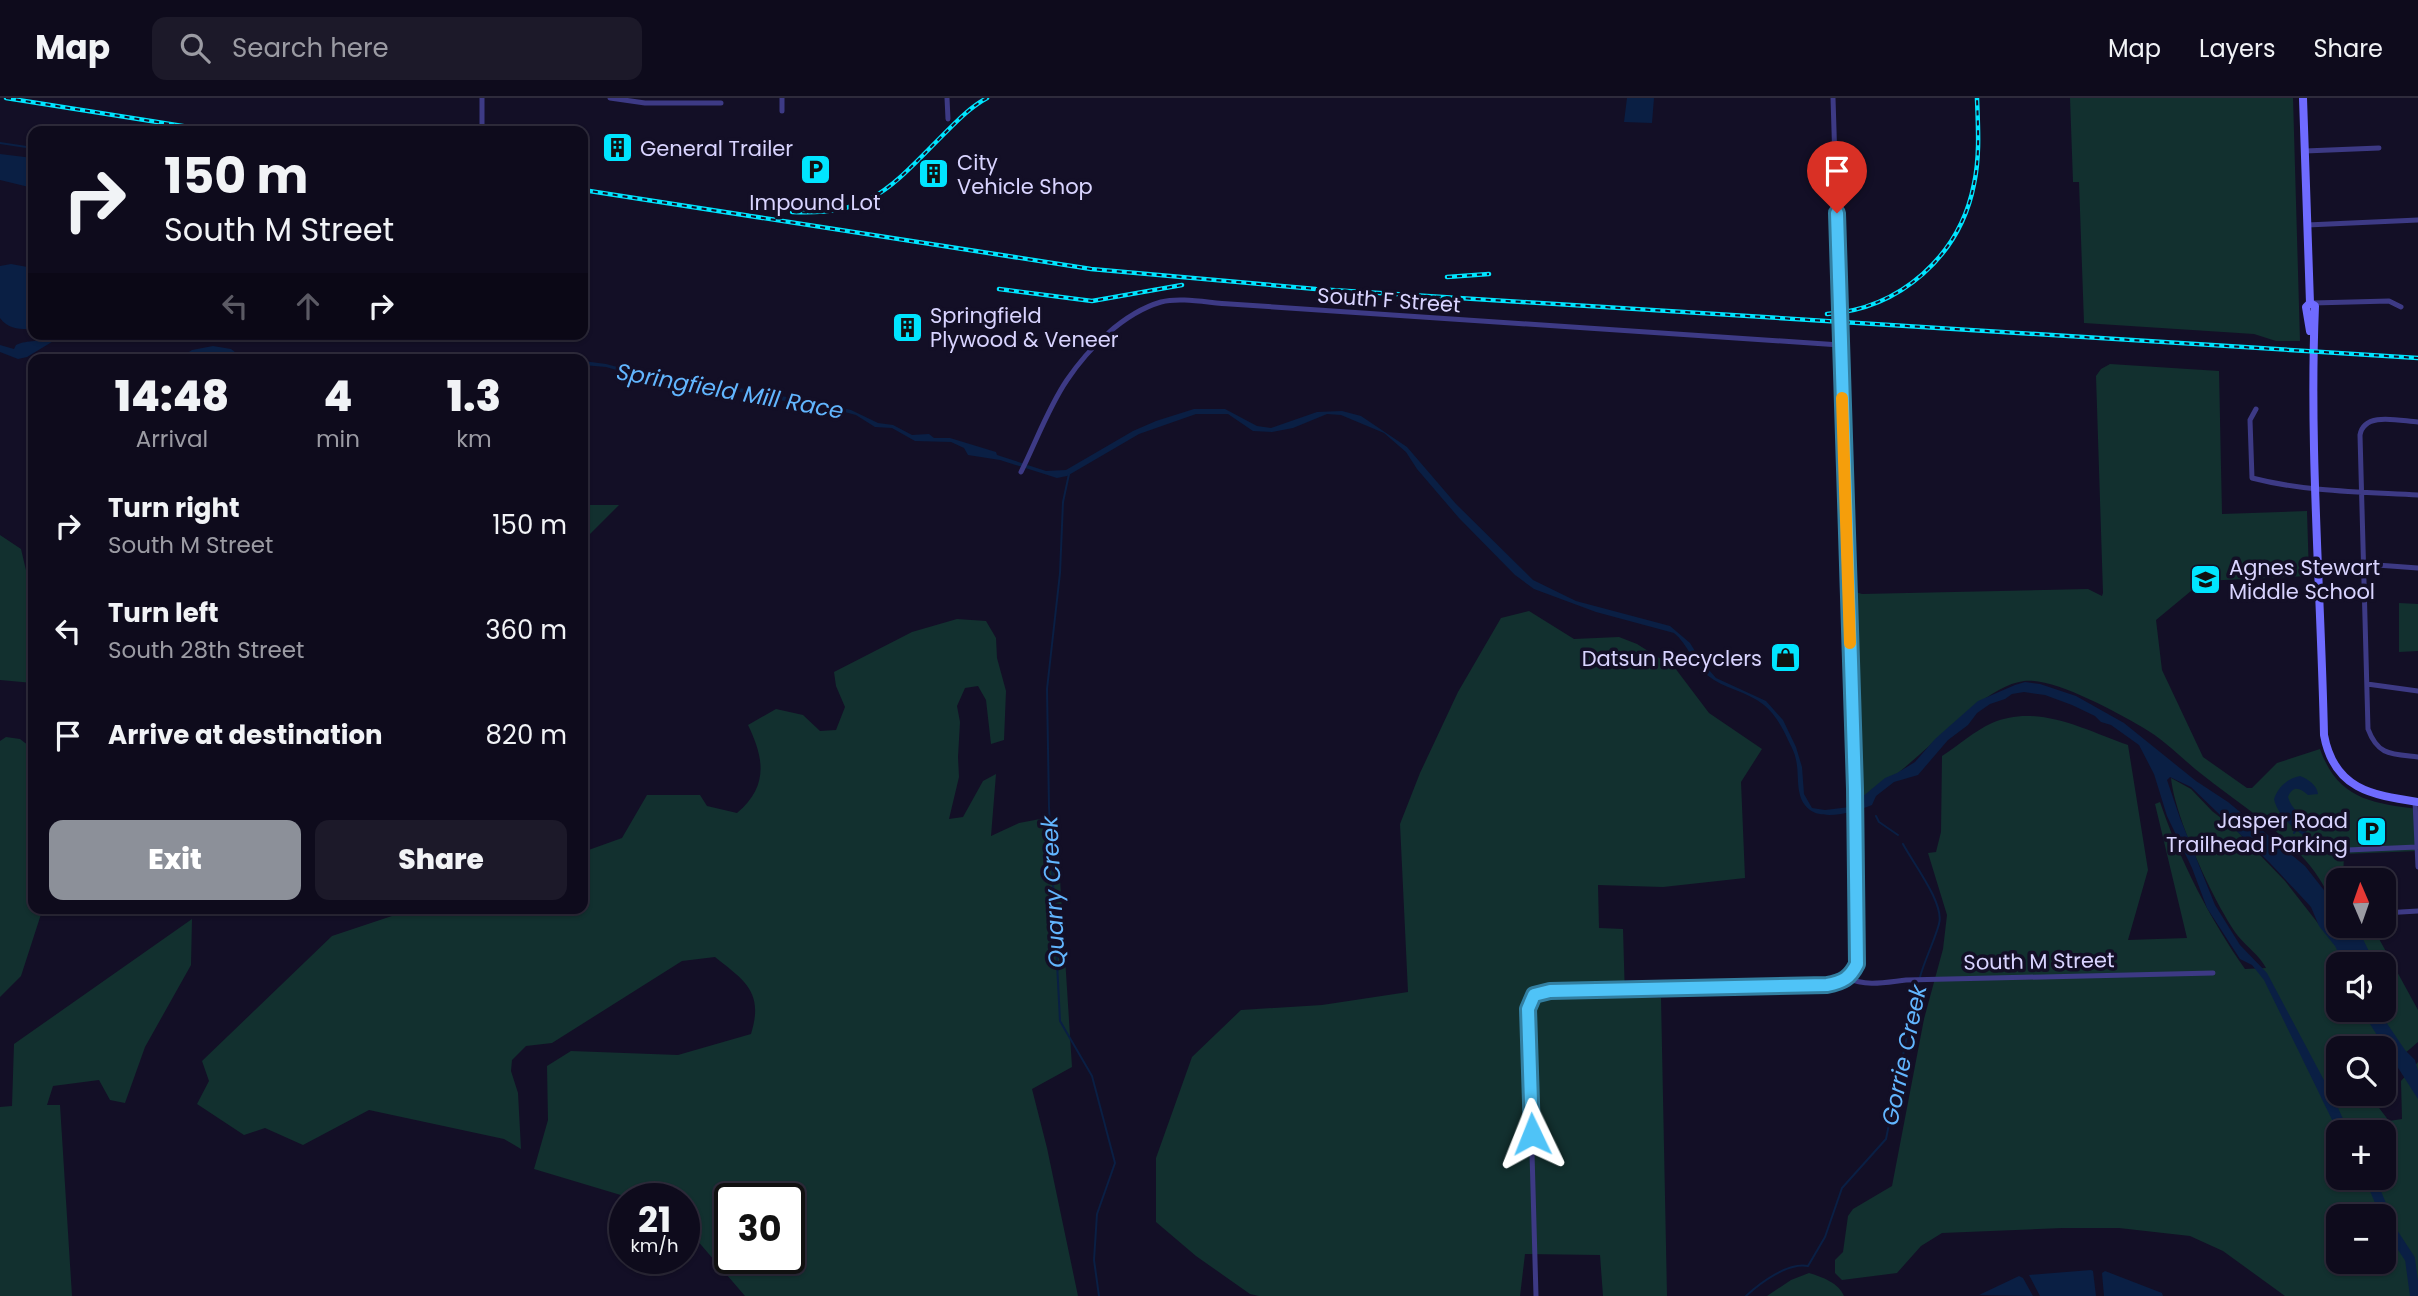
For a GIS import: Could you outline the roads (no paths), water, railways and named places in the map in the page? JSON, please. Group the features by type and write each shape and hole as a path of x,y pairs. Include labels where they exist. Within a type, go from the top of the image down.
{"street":[{"path":"482,98 482,126"},
{"path":"610,98 722,103"},
{"path":"782,98 782,111"},
{"path":"947,98 948,118"},
{"path":"1833,98 1856,821 1858,954 1857,964 1848,978"},
{"path":"2303,98 2309,303 2306,307 2313,352 2324,735 2327,747 2342,774 2352,784 2370,793 2417,802 2418,867"},
{"path":"2305,151 2379,148"},
{"path":"2307,225 2418,220"},
{"path":"2309,303 2389,301 2401,307"},
{"name":"South F Street","path":"1021,472 1065,382 1079,364 1103,338 1128,319 1162,302 1840,345"},
{"path":"2256,409 2250,420 2252,478 2277,485 2316,489 2418,495"},
{"path":"2418,422 2375,419 2365,422 2360,435 2368,729 2373,743 2389,754 2418,757"},
{"path":"2363,564 2418,568"},
{"path":"2367,684 2418,691"},
{"path":"2347,850 2417,847"},
{"path":"2396,912 2418,911"},
{"name":"South M Street","path":"1536,1296 1528,1009 1534,995 1550,991 1827,985 1840,983 1848,978 1869,984 1906,980 2213,973"}],"water":[{"path":"1627,98 1654,98 1652,123 1624,122"},
{"path":"0,154 28,157 28,187 0,180"},
{"path":"11,264 28,267 28,329 11,327 0,318 0,266"},
{"path":"55,340 27,357 18,359 0,352 0,345 14,349 16,345"},
{"path":"213,346 231,349 238,354 186,354"},
{"path":"588,362 677,383 719,384 851,410 912,435 929,434 934,438 950,438 1046,471 1066,470 1133,431 1194,409 1225,409 1257,426 1271,428 1317,412 1342,411 1361,416 1407,447 1456,504 1533,580 1576,601 1670,626 1690,643 1716,678 1766,701 1783,720 1796,747 1802,767 1804,794 1812,808 1825,810 1850,807 1885,778 1915,762 1935,739 1978,701 2015,685 2025,682 2040,684 2076,696 2124,723 2196,781 2228,802 2305,866 2326,893 2326,935 2311,907 2269,862 2191,787 2170,777 2167,780 2215,905 2240,945 2267,973 2326,1084 2326,1106 2337,1106 2344,1120 2332,1120 2264,980 2252,965 2240,959 2207,908 2192,868 2167,816 2154,774 2139,745 2111,725 2072,705 2045,695 2024,692 2012,694 1977,713 1968,725 1948,740 1918,775 1894,782 1876,796 1872,805 1841,814 1824,815 1810,810 1802,800 1794,752 1778,721 1764,705 1707,675 1674,633 1596,612 1534,589 1515,575 1459,518 1406,452 1384,433 1341,415 1327,414 1293,428 1272,432 1253,431 1228,414 1196,414 1139,434 1067,476 1057,478 1000,460 968,455 964,448 951,442 915,441 892,428 875,427 856,415 826,407 759,397 721,387 688,388 606,367 588,365"},
{"path":"2300,776 2312,783 2318,794 2308,795 2297,789 2288,797 2309,826 2304,836 2282,815 2274,799 2284,784"},
{"path":"2329,938 2362,938 2369,952 2338,952"},
{"path":"2369,1022 2386,1022 2396,1036 2378,1036"},
{"path":"2396,1037 2415,1060 2418,1071 2418,1099 2396,1065"},
{"path":"2091,1270 2096,1296 2040,1296 2029,1275"},
{"path":"2105,1271 2162,1293 2163,1296 2104,1296 2102,1273"},
{"path":"2019,1276 2023,1278 2033,1296 1979,1295"}],"waterway":[{"path":"0,143 28,147"},
{"path":"1837,407 1838,432"},
{"path":"1838,449 1838,464"},
{"name":"Quarry Creek","path":"1069,474 1063,502 1060,573 1047,689 1049,807 1060,1021 1092,1076 1115,1163 1097,1214 1094,1260 1099,1296"},
{"path":"1839,483 1839,490"},
{"path":"1840,511 1840,520"},
{"path":"1841,547 1841,559"},
{"path":"1843,618 1843,626"},
{"path":"1844,676 1845,696"},
{"path":"1876,816 1879,822 1898,835"},
{"path":"2281,847 2285,843"},
{"name":"Gorrie Creek","path":"1903,844 1933,895 1940,916 1920,977"},
{"name":"Gorrie Creek","path":"1746,1296 1783,1270 1808,1266 1825,1237 1842,1188 1886,1139 1918,982"},
{"name":"Springfield Mill Race","path":"2375,1190 2393,1233 2410,1259 2415,1296"}],"railway":[{"path":"6,98 182,126"},
{"path":"792,212 841,209 877,195 907,171 963,116 987,98"},
{"path":"1827,314 1854,310 1879,302 1902,290 1923,274 1941,255 1967,210 1974,184 1978,152 1977,98"},
{"path":"588,191 1091,269 1316,289 2418,358"},
{"path":"1447,277 1489,274"},
{"path":"999,289 1092,301 1182,285"}],"place":[{"name":"General Trailer","path":"617,148"},
{"name":"Impound Lot","path":"815,170"},
{"name":"City Vehicle Shop","path":"934,174"},
{"name":"Springfield Plywood & Veneer","path":"907,327"},
{"name":"Agnes Stewart Middle School","path":"2206,579"},
{"name":"Datsun Recyclers","path":"1785,658"},
{"name":"Jasper Road Trailhead Parking","path":"2371,832"}]}
